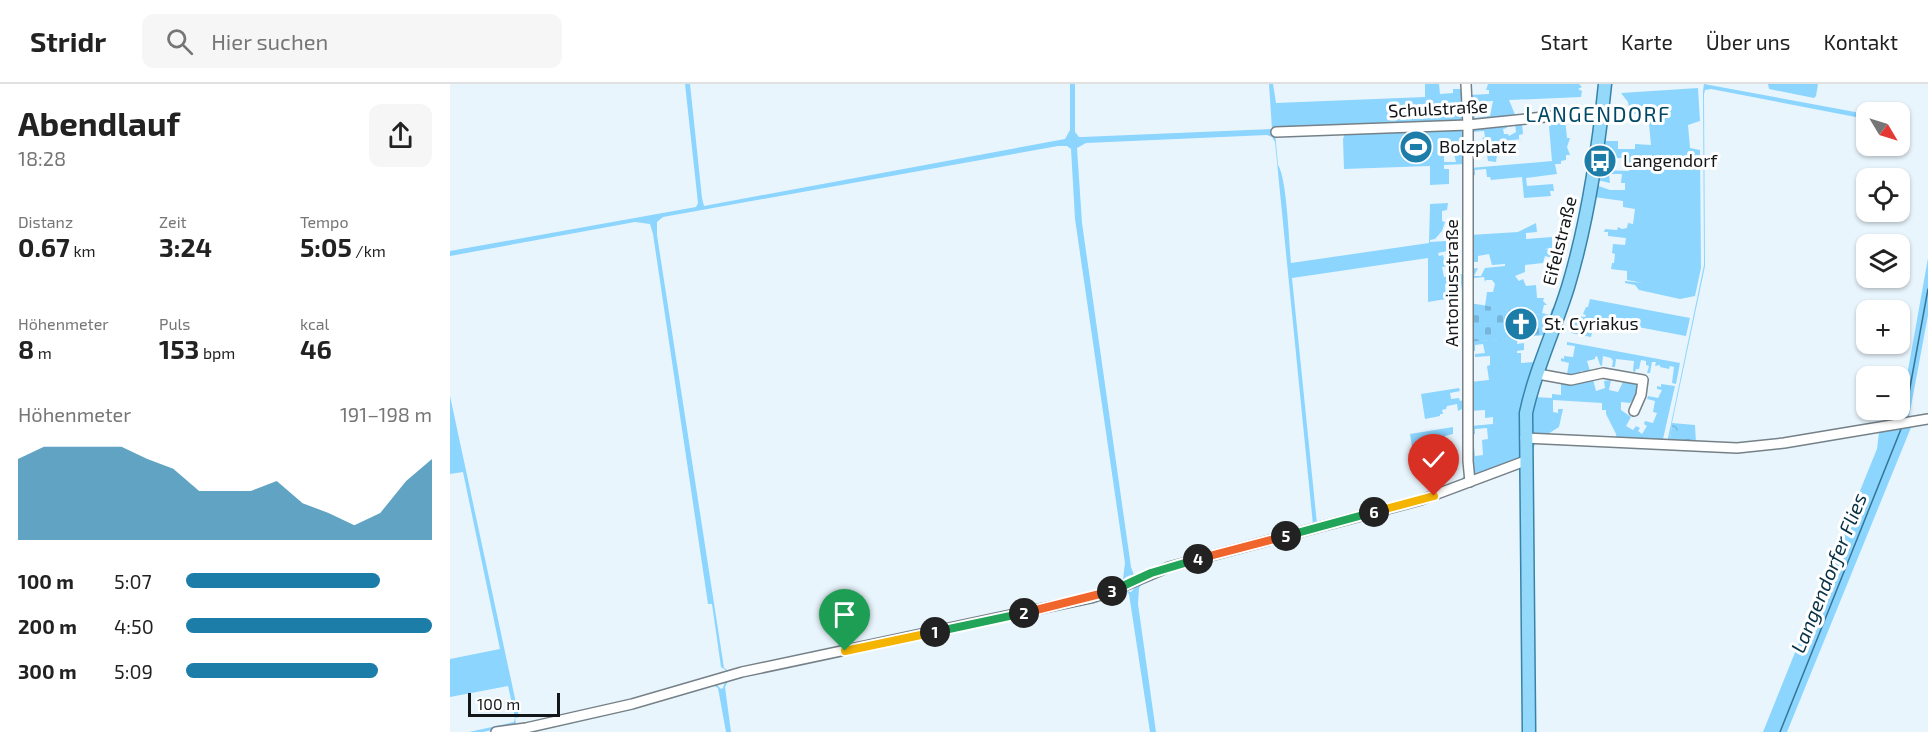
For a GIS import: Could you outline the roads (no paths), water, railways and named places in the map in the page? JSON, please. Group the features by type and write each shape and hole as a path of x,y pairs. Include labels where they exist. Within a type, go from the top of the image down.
{"main road":[{"name":"Eifelstraße","path":"1529,732 1526,413 1567,291 1581,240 1596,161 1605,84"}],"street":[{"name":"Antoniusstraße","path":"1466,84 1470,482"},
{"name":"Schulstraße","path":"1276,132 1468,125 1602,111"},
{"path":"1538,374 1571,380 1603,373 1644,380 1634,411"},
{"path":"1525,438 1737,448 1784,443 1928,418"},
{"path":"496,732 526,728 632,704 742,672 1091,598 1169,567 1410,503 1526,461"}],"waterway":[{"name":"Langendorfer Flies","path":"1910,387 1928,289"},
{"name":"Langendorfer Flies","path":"1780,732 1901,429"}],"place":[{"name":"Bolzplatz","path":"1416,147"},
{"name":"Langendorf","path":"1600,161"},
{"name":"St. Cyriakus","path":"1521,324"}],"district":[{"name":"LANGENDORF","path":"1598,115"}]}
